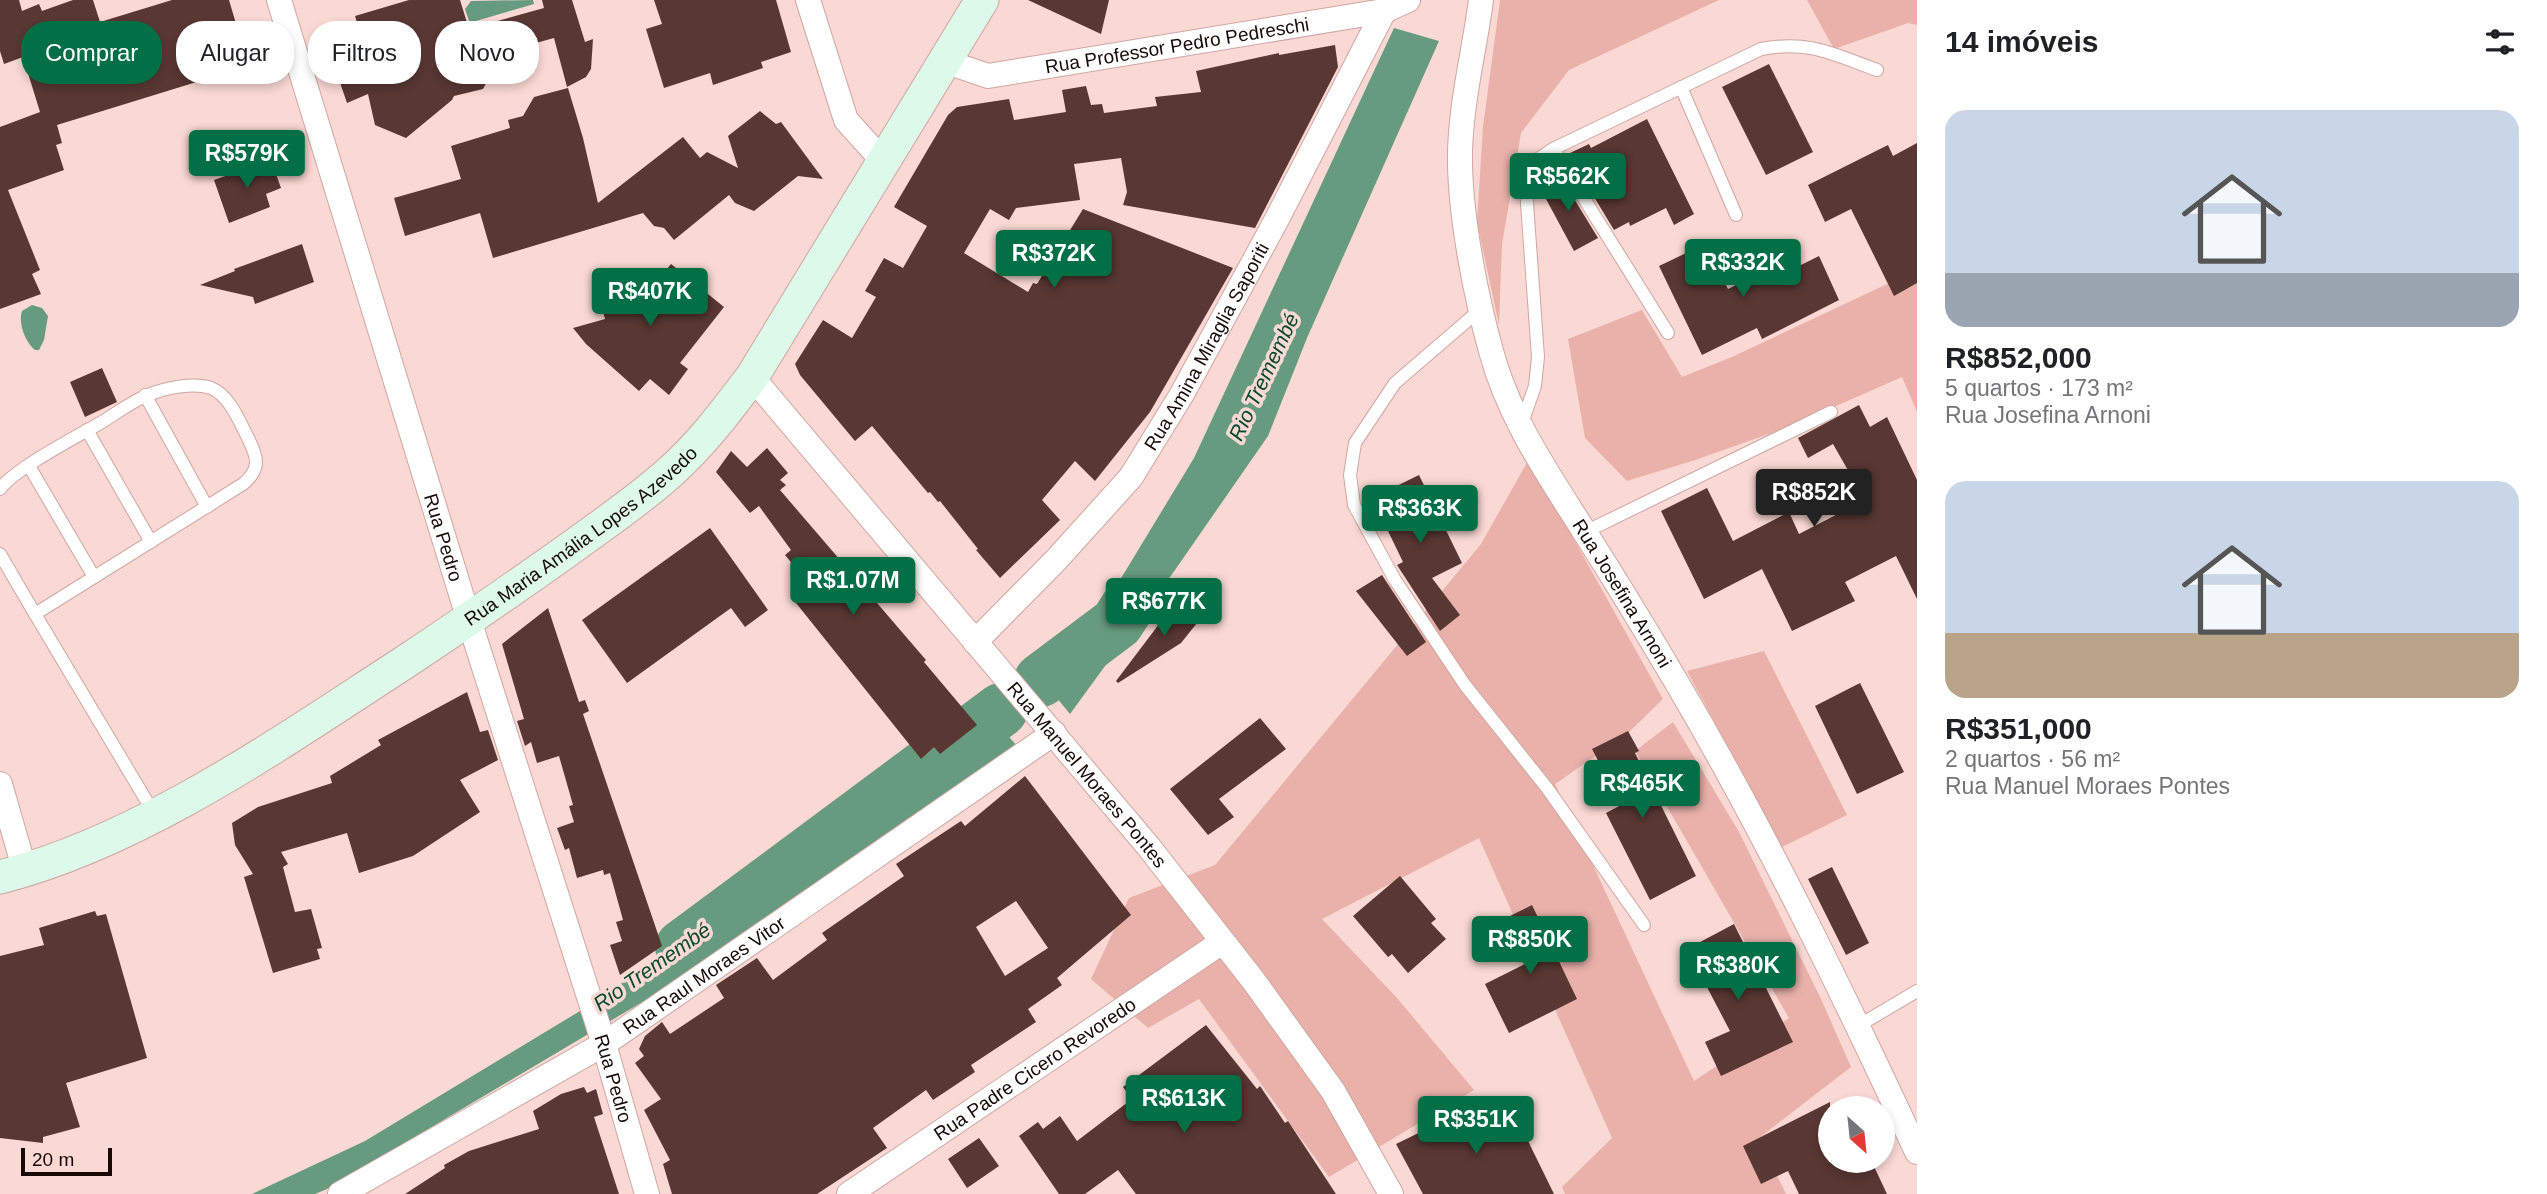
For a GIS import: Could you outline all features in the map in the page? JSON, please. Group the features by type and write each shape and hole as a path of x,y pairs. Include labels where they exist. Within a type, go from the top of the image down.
{"main road":[{"name":"Rua Maria Amália Lopes Azevedo","path":"13,874 116,835 155,816 328,712 469,620 670,473 717,423 752,377 982,0"}],"street":[{"name":"Rua Pedro","path":"279,0 469,620 602,1039 647,1194"},
{"path":"808,0 846,120 883,162"},
{"name":"Rua Professor Pedro Pedreschi","path":"944,61 988,76 1384,11 1408,0"},
{"name":"Rua Josefina Arnoni","path":"1481,0 1462,128 1460,164 1465,220 1480,309 1492,354 1521,427 1546,474 1677,682 1722,761 1858,1026 1917,1152"},
{"name":"Rua Amina Miraglia Saporiti","path":"975,642 1107,505 1137,467 1182,394 1277,219 1384,11"},
{"name":"Rua Manuel Moraes Pontes","path":"752,377 1148,846 1286,1022 1334,1091 1391,1194"},
{"name":"Rua Raul Moraes Vitor","path":"340,1194 602,1039 1054,733"},
{"path":"0,784 13,874"},
{"name":"Rua Padre Cicero Revoredo","path":"849,1194 1222,942"}],"lane":[{"path":"1521,427 1535,386 1538,357 1525,175 1535,161 1553,149 1760,49 1786,44 1813,47 1877,71"},
{"path":"1681,88 1736,215"},
{"path":"1553,149 1668,333"},
{"path":"1480,309 1395,383 1355,443 1350,475 1354,505 1395,580 1465,685 1547,788 1644,925"},
{"path":"0,489 4,483 29,466 145,396 178,387 207,387 218,392 236,414 256,454 258,465 253,475 243,484 35,614"},
{"path":"145,396 207,507"},
{"path":"1585,532 1831,412"},
{"path":"88,430 151,542"},
{"path":"29,466 94,577"},
{"path":"0,554 155,816"},
{"path":"1858,1026 1917,991"}],"shaded area":[{"path":"1500,0 1719,0 1569,70 1521,133 1502,244 1499,325 1477,222 1483,127"},
{"path":"1807,0 1917,0 1917,25 1908,23 1834,49"},
{"path":"1917,270 1917,412 1902,377 1786,428 1627,481 1585,438 1568,339 1642,310 1682,377 1732,357"},
{"path":"1529,459 1663,699 1626,735 1555,784 1694,1081 1789,1018 1635,751 1673,722 1739,832 1821,999 1851,1067 1759,1138 1786,1194 1565,1194 1562,1187 1612,1138 1479,838 1322,919 1397,998 1474,1090 1329,1177 1199,999 1148,1028 1091,979 1129,898 1215,865 1481,544"},
{"path":"1764,651 1847,815 1782,847 1687,671"}],"water":[{"path":"533,0 534,4 469,21 465,9 471,1"},
{"path":"1394,28 1439,41 1307,338 1268,436 1070,714 1052,692 1194,458"},
{"path":"32,305 42,308 48,316 44,340 39,350 35,350 28,342 22,327 22,311"},
{"path":"1001,728 1019,748 644,1001 327,1189 315,1194 252,1194 365,1141 585,1008"}],"building":[{"path":"0,0 19,0 22,11 39,4 42,11 73,0 93,0 100,21 21,21 21,58 4,64 0,51"},
{"path":"172,0 229,0 235,21 176,21 176,84 190,84 57,125 62,143 56,145 64,170 8,190 40,270 32,274 41,294 0,309 0,127 40,112 31,84 162,84 162,21 103,21"},
{"path":"409,0 460,0 467,21 435,21 435,84 486,84 483,89 454,96 406,138 375,125 368,94 347,103 340,84 421,84 421,21 356,21 355,16"},
{"path":"542,0 572,0 585,42 593,39 591,69 586,77 567,87 554,38 539,42 539,21 498,21 544,8"},
{"path":"654,0 776,0 791,52 761,62 763,68 713,85 710,73 664,88 646,29 662,24"},
{"path":"1028,0 1109,0 1101,34"},
{"path":"1335,45 1338,67 1255,228 1123,205 1127,192 1121,158 1074,164 1080,200 1016,208 1009,220 990,209 964,253 1028,292 1033,283 1037,284 1083,209 1233,268 1150,412 1095,481 1075,461 1042,500 1060,520 1000,578 940,501 928,493 872,426 855,441 800,375 795,364 823,320 852,338 876,297 865,291 884,258 903,268 927,226 894,207 948,115 957,107 1009,99 1014,120 1066,112 1062,90 1086,86 1091,105 1102,104 1104,113 1157,106 1155,97 1201,92 1196,71 1279,53"},
{"path":"1769,64 1813,152 1766,175 1722,87"},
{"path":"568,88 598,203 683,137 700,158 707,152 738,168 728,136 760,111 776,124 781,122 823,179 798,176 754,211 735,203 729,195 674,240 664,228 654,226 643,213 493,258 480,213 405,236 394,198 461,179 451,146 510,128 508,120 523,116 534,97"},
{"path":"1647,119 1694,214 1674,225 1666,208 1630,226 1629,222 1614,230 1568,154 1589,144 1591,148"},
{"path":"1917,143 1917,283 1894,296 1851,209 1825,222 1808,185 1888,145 1893,156"},
{"path":"271,160 281,188 266,194 270,207 229,223 214,180"},
{"path":"1559,174 1598,238 1574,251 1539,186"},
{"path":"302,244 314,282 255,304 253,297 200,285 235,271 234,269"},
{"path":"1705,244 1728,289 1756,275 1761,285 1819,256 1839,300 1762,339 1757,328 1702,355 1659,266"},
{"path":"671,264 724,307 680,363 688,369 669,395 650,379 639,391 586,344 573,328 605,319 593,275 620,268 633,313"},
{"path":"102,368 117,402 85,417 70,382"},
{"path":"1859,405 1870,427 1887,417 1917,480 1917,599 1896,556 1845,582 1855,601 1792,631 1762,569 1704,599 1661,511 1707,488 1733,541 1789,512 1799,534 1865,500 1833,444 1808,458 1798,438"},
{"path":"767,448 788,473 780,480 786,485 780,490 926,660 924,662 977,725 940,754 934,747 921,759 792,598 809,584 785,555 791,550 759,506 750,513 716,472 731,451 747,467"},
{"path":"1419,475 1462,563 1432,578 1460,615 1440,631 1397,565 1403,562 1372,498"},
{"path":"710,528 768,610 745,627 731,608 627,683 582,620"},
{"path":"1382,575 1426,642 1407,656 1356,591"},
{"path":"1178,599 1201,618 1181,643 1118,683 1116,681"},
{"path":"548,608 579,702 585,700 589,711 583,714 662,946 620,975 610,945 622,941 616,922 623,920 610,873 604,875 603,870 577,878 569,848 565,850 557,828 574,822 569,806 573,805 559,756 537,763 531,742 525,746 517,721 524,719 502,644"},
{"path":"1860,683 1904,772 1857,794 1815,706"},
{"path":"467,692 480,732 488,730 498,760 460,780 480,812 413,856 359,873 347,833 281,852 288,864 283,867 295,912 311,909 322,948 317,949 320,959 273,973 244,877 253,874 235,845 232,823 258,807 332,783 330,776 381,745 378,740"},
{"path":"1260,718 1286,749 1219,799 1234,817 1208,835 1170,789"},
{"path":"1628,731 1639,751 1635,753 1696,876 1650,900 1606,813 1621,805 1592,749"},
{"path":"1025,776 1131,915 1057,978 1062,985 1028,1009 1036,1022 971,1065 975,1072 933,1100 926,1090 873,1128 887,1148 817,1194 672,1194 663,1164 670,1160 644,1110 661,1099 635,1063 644,1056 639,1049 645,1036 662,1022 670,1034 724,998 716,985 757,958 773,980 827,940 822,933 904,876 896,864 961,821 965,826","holes":["1016,901 1048,948 1005,976 976,927"]},
{"path":"1832,867 1869,943 1846,955 1808,879"},
{"path":"1400,876 1436,919 1431,923 1446,939 1408,973 1392,954 1388,957 1353,916"},
{"path":"1532,905 1577,999 1509,1033 1485,984 1525,964 1504,919"},
{"path":"95,911 97,916 106,914 147,1058 66,1083 80,1127 43,1137 43,1143 0,1138 0,956 44,945 39,928"},
{"path":"1734,924 1793,1042 1721,1076 1705,1042 1730,1031 1687,949"},
{"path":"1206,1025 1257,1089 1260,1086 1285,1123 1288,1121 1336,1194 1136,1194 1118,1170 1085,1194 1059,1194 1019,1136 1038,1122 1043,1129 1060,1116 1077,1141 1132,1099 1123,1087"},
{"path":"584,1087 587,1093 596,1089 603,1114 594,1117 619,1194 405,1194 445,1168 444,1165 469,1151 539,1129 533,1111 561,1094"},
{"path":"1506,1096 1554,1194 1423,1194 1396,1144 1441,1122 1443,1126"},
{"path":"1818,1108 1818,1173 1877,1173 1887,1194 1799,1194 1788,1171 1761,1184 1743,1146"},
{"path":"979,1138 999,1166 967,1188 948,1159"}],"waterway":[{"name":"Rio Tremembé","path":"1041,680 1117,623 1128,606"},
{"name":"Rio Tremembé","path":"682,947 1001,710"}]}
